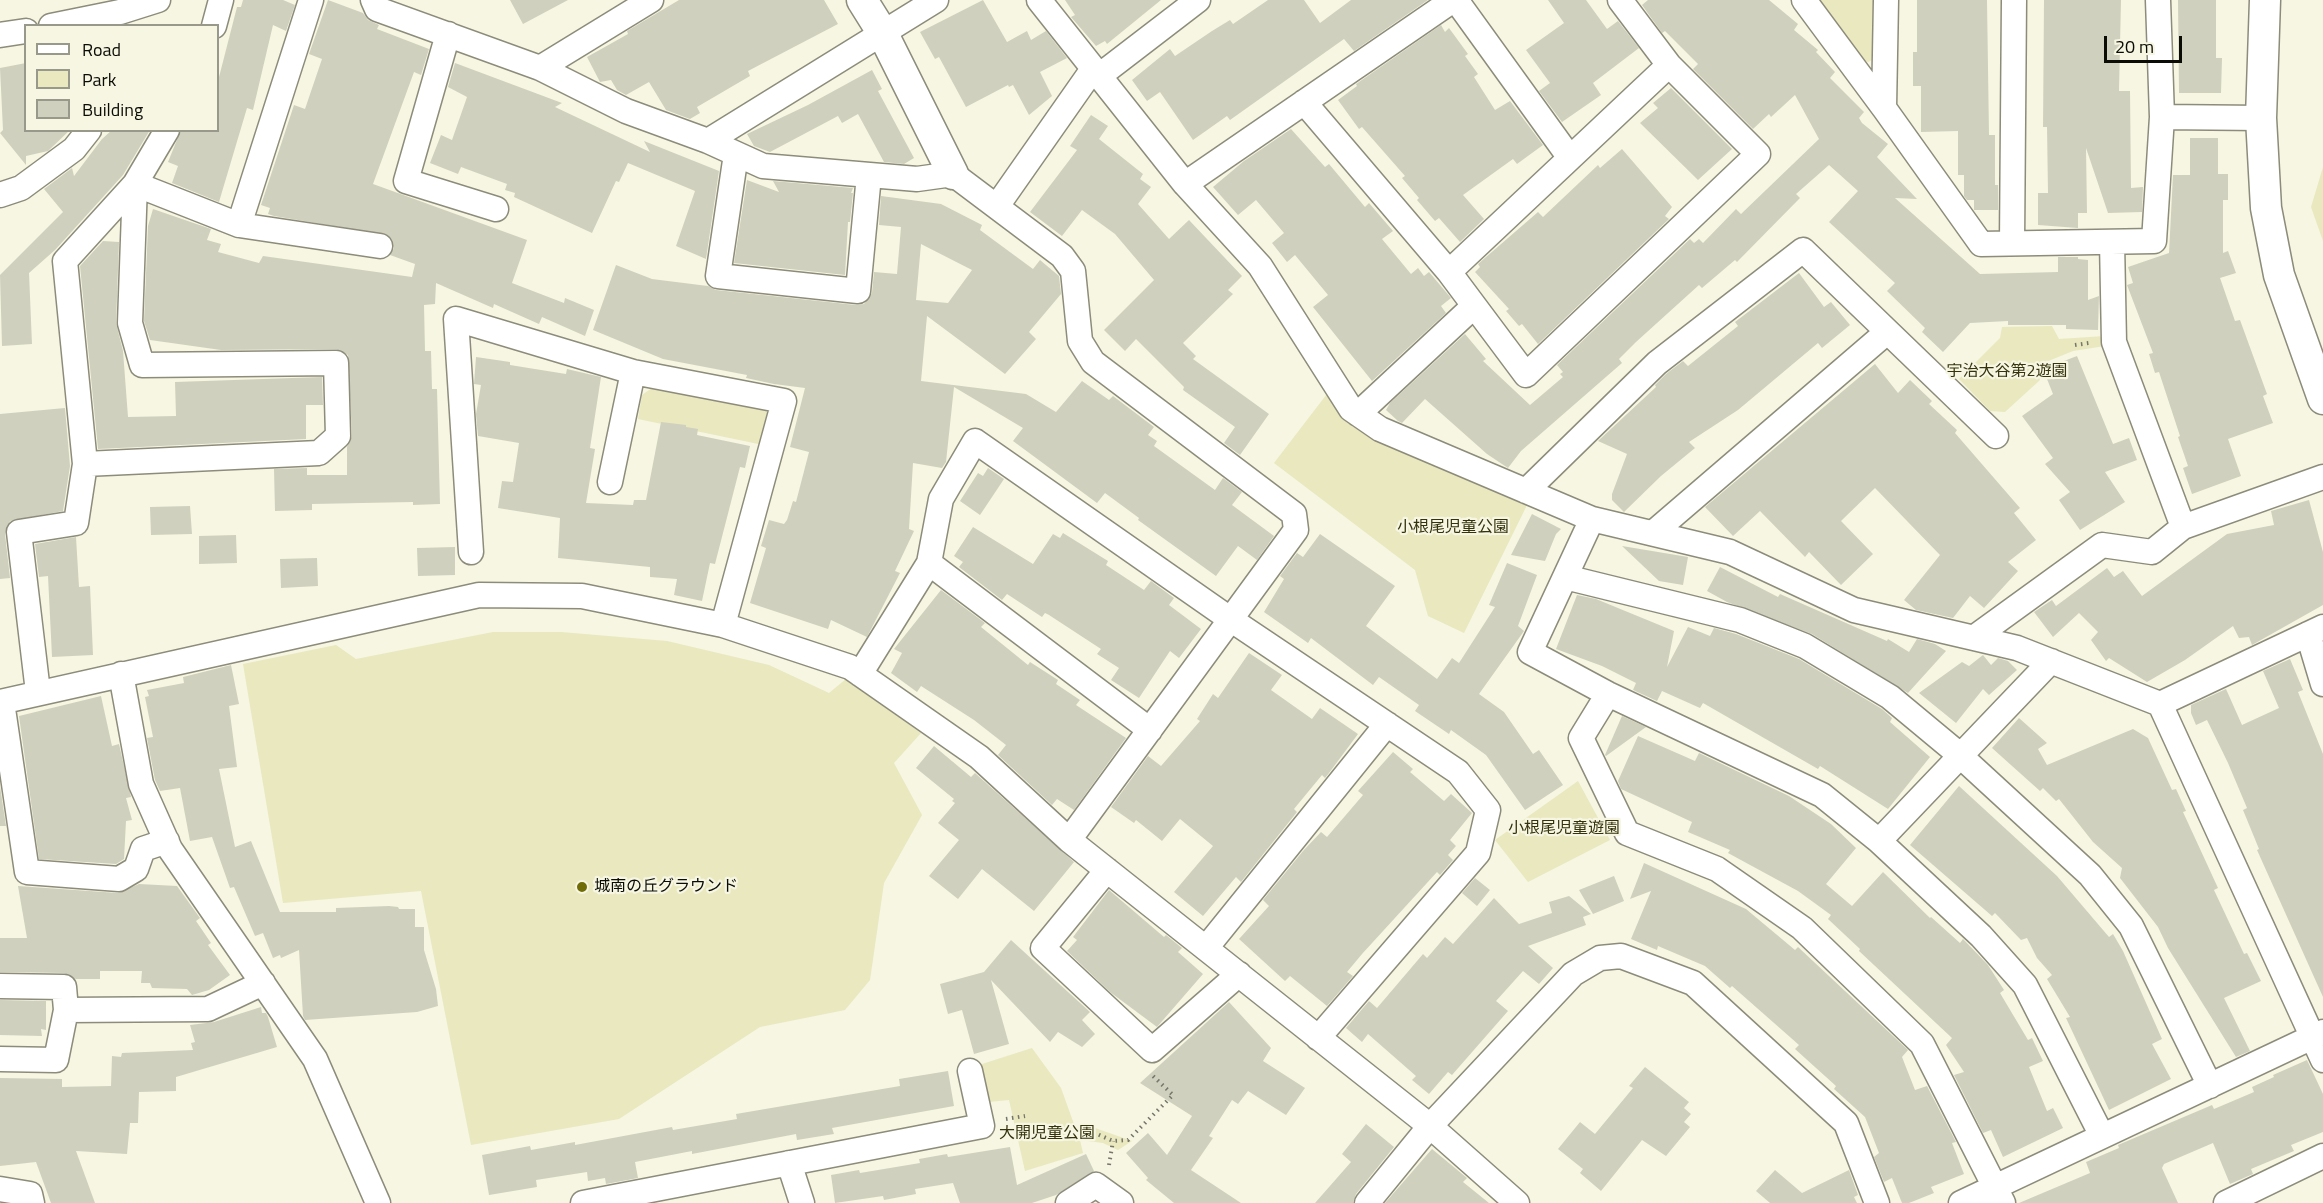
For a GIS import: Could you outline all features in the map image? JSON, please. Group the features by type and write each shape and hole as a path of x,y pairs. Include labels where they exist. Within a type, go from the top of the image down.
{"street":[{"path":"62,24 133,11 158,0"},
{"path":"214,24 220,0"},
{"path":"239,225 311,0"},
{"path":"373,0 377,9 540,68 626,111 708,141 763,166 917,179 953,174"},
{"path":"540,68 651,0"},
{"path":"862,0 882,33 953,174 1062,256 1073,271 1080,341 1093,362 1294,514 1296,530 1069,840"},
{"path":"708,141 936,0"},
{"path":"1038,0 1185,184 1260,266 1351,409 1380,429 1592,519 1730,552 1854,610 2017,648 2160,704 2318,1034 2323,1060"},
{"path":"997,206 1096,72 1198,0"},
{"path":"1185,184 1454,0 1570,158"},
{"path":"1304,102 1449,272 1526,375 1758,154 1669,65 1620,0"},
{"path":"1804,0 1981,244 2154,241 2162,117 2158,0"},
{"path":"1884,108 1886,0"},
{"path":"2012,243 2014,0"},
{"path":"2265,0 2261,118 2266,208 2279,275 2323,399"},
{"path":"0,35 24,30"},
{"path":"448,34 406,181 496,209"},
{"path":"1449,272 1669,65"},
{"path":"2162,117 2261,118"},
{"path":"0,195 21,188 74,149 87,132"},
{"path":"38,692 19,532 76,523 85,464 65,261 135,183 166,132"},
{"path":"736,154 718,276 858,291 869,175"},
{"path":"135,183 239,225 380,246"},
{"path":"85,464 319,453 338,436 336,363 142,365 130,323 135,183"},
{"path":"2112,242 2114,342 2183,527"},
{"path":"1526,491 1657,363 1803,250 1996,436"},
{"path":"1358,414 1474,306"},
{"path":"471,552 456,319 633,372 784,400 723,625"},
{"path":"1653,533 1887,332"},
{"path":"610,482 633,372"},
{"path":"860,674 929,563 940,499 975,441 1230,619 1458,772 1488,810 1478,853 1318,1038"},
{"path":"1975,637 2102,545 2152,552 2183,527 2323,477"},
{"path":"1592,519 1530,652 1608,694 1822,795 1879,841 1981,936 2025,985 2102,1136"},
{"path":"929,563 1150,730"},
{"path":"1565,577 1740,620 1805,646 1890,697 1961,756 2090,875 2131,926 2210,1086"},
{"path":"167,841 143,849 136,869 119,879 27,872 1,702 479,595 582,596 723,625 849,667 979,757 1069,840 1430,1126 1505,1199"},
{"path":"2160,704 2315,631 2323,684"},
{"path":"1879,841 2051,661"},
{"path":"121,674 141,784 167,841 315,1059 378,1203"},
{"path":"1608,694 1581,738 1627,833 1718,869 1802,928 1922,1044 1999,1195"},
{"path":"1206,948 1387,724"},
{"path":"1107,870 1043,948 1152,1050 1239,974"},
{"path":"1367,1203 1430,1126 1573,974 1600,957 1621,956 1693,983 1846,1123 1877,1203"},
{"path":"66,1010 208,1009 263,983"},
{"path":"0,986 64,987 66,1010 56,1060 0,1059"},
{"path":"1961,1203 1999,1195 2102,1136 2318,1034"},
{"path":"583,1203 982,1126 970,1071"},
{"path":"2226,1203 2323,1156"},
{"path":"789,1163 802,1203"},
{"path":"1068,1203 1096,1185 1121,1203"},
{"path":"0,1189 30,1194 32,1203"}],"path":[{"path":"2075,345 2094,342"},
{"path":"1075,1135 1097,1134 1113,1141 1128,1140 1173,1095 1152,1075 1152,1050"},
{"path":"1112,1147 1113,1141"}],"green space":[{"path":"1814,0 1880,0 1880,57 1868,62 1850,56"},
{"path":"2323,167 2323,241 2311,207"},
{"name":"宇治大谷第2遊園","path":"2052,326 2059,339 2105,336 2105,346 2073,351 2036,366 2040,380 2005,412 1990,411 1959,379 2000,338 2002,327"},
{"path":"659,383 768,407 774,423 768,446 638,419 642,395"},
{"name":"小根尾児童公園","path":"1330,390 1530,499 1464,633 1428,616 1415,570 1274,463"},
{"name":"城南の丘グラウンド","path":"493,632 561,632 667,641 769,665 829,693 846,679 921,733 894,763 922,815 884,883 870,980 845,1010 760,1027 619,1119 471,1145 421,891 283,903 243,664 336,645 356,659"},
{"name":"小根尾児童遊園","path":"1578,781 1610,840 1528,882 1495,840"},
{"name":"大開児童公園","path":"1032,1048 1061,1088 1075,1127 1095,1128 1132,1141 1118,1150 1103,1143 1080,1140 1083,1153 1025,1171 1009,1100 988,1102 979,1065"}],"building":[{"path":"243,0 283,0 295,5 286,31 273,25 253,110 247,108 219,202 172,183 178,166 168,162 180,132 219,132 219,77 237,7 241,7"},
{"path":"328,0 363,13 368,20 379,25 377,29 429,49 421,75 414,72 373,184 527,240 512,283 564,303 565,298 594,310 585,336 542,317 539,324 494,304 493,308 436,283 435,304 424,305 425,351 431,351 432,389 437,389 440,504 413,505 413,502 312,504 312,510 275,511 274,469 307,468 307,475 347,475 347,447 352,436 348,355 336,349 221,350 150,340 144,321 148,226 153,209 211,229 207,240 221,244 218,252 259,263 263,256 412,277 415,264 390,255 394,248 388,235 274,216 268,214 270,208 261,205 294,105 305,109 322,59 309,54"},
{"path":"510,0 568,0 523,24"},
{"path":"679,0 824,0 838,24 748,71 750,76 697,107 700,113 690,119 666,110 649,82 626,95 617,90 611,80 600,82 587,57 628,34 627,31"},
{"path":"983,0 1007,42 1027,31 1031,40 1046,31 1067,58 1040,72 1052,96 1029,115 1013,85 1009,87 1008,85 966,107 939,57 935,59 920,32"},
{"path":"1065,0 1161,0 1107,44 1105,41 1096,46 1071,17 1075,15"},
{"path":"1268,0 1304,0 1320,23 1351,0 1428,0 1354,51 1344,39 1230,120 1227,116 1193,140 1160,92 1147,101 1132,80 1170,49 1175,56 1230,20 1233,24"},
{"path":"1548,0 1586,0 1607,29 1618,21 1639,48 1593,83 1601,95 1562,122 1539,91 1550,83 1526,50 1564,23"},
{"path":"1648,0 1769,0 1798,24 1794,30 1818,50 1816,52 1835,72 1830,78 1864,112 1859,118 1862,123 1888,144 1877,157 1917,199 1895,198 1980,274 2058,272 2058,257 2078,257 2078,259 2088,260 2088,300 2099,296 2098,330 2066,329 2066,325 2008,325 2008,321 1970,323 1943,352 1922,332 1925,328 1887,291 1895,283 1829,222 1858,191 1829,165 1796,194 1800,198 1737,262 1735,260 1702,288 1699,285 1619,359 1622,363 1521,451 1508,468 1487,454 1425,399 1402,423 1398,421 1386,410 1390,403 1465,334 1486,359 1483,361 1530,405 1563,377 1560,374 1563,372 1557,365 1690,239 1694,243 1699,239 1703,243 1736,209 1741,214 1819,139 1795,95 1771,117 1769,114 1753,129 1693,69 1698,64 1665,31 1662,33 1642,5"},
{"path":"1917,0 1987,0 1989,135 1995,135 1995,185 1998,185 1998,210 1974,210 1974,200 1967,200 1964,196 1964,175 1958,175 1958,131 1921,132 1921,86 1913,86 1913,52 1917,52"},
{"path":"2044,0 2121,0 2119,91 2130,91 2131,188 2143,187 2142,212 2108,213 2086,148 2087,213 2078,213 2078,228 2038,225 2038,193 2048,193 2047,127 2043,127"},
{"path":"2178,0 2216,0 2216,58 2222,58 2221,93 2179,93"},
{"path":"1441,25 1445,32 1449,28 1468,54 1465,56 1478,74 1474,77 1495,110 1510,101 1543,145 1517,164 1513,159 1463,195 1484,219 1460,242 1439,218 1435,221 1402,178 1405,176 1362,127 1359,129 1338,100 1357,86 1356,84"},
{"path":"24,63 24,132 68,132 48,151 26,156 26,165 0,133 3,130 0,68"},
{"path":"455,63 562,103 555,107 650,152 644,141 719,171 706,259 676,246 695,191 628,163 619,182 616,181 592,233 514,197 515,193 505,190 507,184 461,167 458,174 430,163 441,135 452,140 467,97 448,87"},
{"path":"872,70 882,89 878,91 914,158 904,164 884,162 858,114 842,123 838,116 770,152 754,146 747,134 808,105"},
{"path":"1671,88 1732,149 1698,180 1640,123 1658,108 1653,103"},
{"path":"1091,115 1108,126 1099,139 1143,174 1140,179 1151,187 1138,204 1169,239 1189,220 1242,276 1228,290 1233,294 1183,343 1196,356 1193,359 1269,414 1240,455 1224,443 1235,427 1183,390 1184,387 1136,339 1125,351 1104,330 1154,280 1115,234 1082,210 1062,236 1030,212 1077,150 1070,146"},
{"path":"1291,129 1325,167 1329,164 1365,207 1369,203 1393,231 1382,239 1411,274 1418,268 1424,276 1429,272 1451,298 1441,306 1446,313 1372,381 1313,307 1328,295 1295,255 1287,262 1272,243 1284,233 1256,200 1238,215 1213,187 1244,161"},
{"path":"110,132 149,132 123,175 55,250 29,273 32,344 2,346 0,275 63,212 44,189 72,168 74,176"},
{"path":"2190,138 2218,138 2218,174 2228,174 2228,200 2223,200 2223,253 2228,251 2236,273 2220,278 2235,321 2240,320 2267,394 2263,396 2273,423 2228,439 2241,476 2192,494 2183,468 2188,466 2178,437 2180,436 2159,372 2155,373 2149,354 2153,353 2127,285 2133,283 2128,267 2169,253 2173,175 2190,175"},
{"path":"1622,149 1672,207 1665,216 1669,219 1538,344 1522,324 1519,326 1506,311 1509,309 1475,272 1480,267 1478,264 1538,212 1543,217 1598,165 1600,168"},
{"path":"747,180 779,192 773,181 853,188 850,222 848,222 845,275 734,263"},
{"path":"881,196 941,204 982,225 980,230 1033,269 1040,260 1059,276 1061,294 1029,332 1036,339 1005,374 927,316 921,381 1026,394 1056,412 1082,381 1109,400 1113,396 1154,427 1148,435 1157,441 1154,446 1215,490 1223,478 1242,492 1232,505 1274,536 1257,560 1238,546 1216,576 1138,520 1139,518 1105,493 1097,503 1013,441 1023,428 954,387 946,462 942,468 913,463 909,529 914,531 895,571 900,573 867,637 831,620 828,629 750,603 766,548 761,546 769,520 784,524 787,520 793,501 796,502 809,452 790,447 805,388 774,384 746,378 747,375 663,359 593,330 616,265 652,279 708,286 716,290 864,304 872,293 874,272 897,274 901,227 879,225","holes":["921,244 972,270 948,303 916,300"]},
{"path":"103,241 119,242 116,323 123,351 128,417 176,416 175,382 322,377 323,405 306,405 306,439 98,449 80,266"},
{"path":"1799,273 1824,307 1831,302 1850,325 1822,348 1818,343 1738,410 1689,442 1695,448 1661,476 1624,512 1612,500 1612,494 1627,454 1598,441 1656,387 1655,385 1666,374 1683,361 1688,366 1738,326 1735,322"},
{"path":"2077,356 2113,444 2129,438 2137,460 2105,472 2125,502 2080,530 2059,500 2070,492 2045,464 2053,458 2022,416 2053,394 2043,369"},
{"path":"476,357 566,374 567,369 601,377 590,448 595,449 586,503 633,505 634,500 646,500 661,422 686,425 686,427 698,429 697,435 750,446 745,468 740,467 715,564 710,563 702,601 674,595 677,579 650,577 650,567 558,558 560,518 498,508 502,481 513,482 519,443 478,436 476,414 481,385 474,384"},
{"path":"1875,364 1898,393 1910,380 1932,401 1929,404 1957,430 1955,433 2020,508 2014,513 2036,540 2008,562 2018,571 1984,608 1970,596 1953,618 1916,610 1904,600 1940,555 1875,488 1841,521 1873,554 1841,585 1809,552 1805,557 1760,511 1733,536 1705,507"},
{"path":"65,408 70,466 63,511 10,521 5,534 10,578 0,579 0,414"},
{"path":"988,468 1004,479 980,515 960,501 978,473 983,476"},
{"path":"2309,500 2323,552 2323,605 2252,645 2249,637 2239,638 2233,626 2185,660 2147,682 2109,658 2106,661 2091,640 2098,632 2079,613 2053,637 2034,612 2052,600 2056,606 2107,568 2114,577 2123,571 2142,596 2227,534 2274,525 2271,511"},
{"path":"190,506 192,534 151,535 150,507"},
{"path":"1532,514 1561,529 1556,534 1545,561 1511,555"},
{"path":"973,527 1033,564 1053,534 1060,538 1063,533 1108,561 1106,565 1144,590 1151,581 1174,598 1169,605 1201,629 1179,658 1170,651 1139,698 1111,680 1119,668 1097,654 1101,649 1049,615 1045,613 1042,617 1007,594 1002,600 959,567 963,562 954,556"},
{"path":"1320,534 1395,586 1366,626 1437,679 1452,658 1459,663 1495,607 1489,605 1507,563 1537,575 1518,626 1524,631 1479,694 1504,712 1533,754 1539,750 1563,785 1525,810 1486,755 1451,730 1449,734 1415,711 1419,705 1379,677 1373,685 1311,638 1308,643 1264,612 1284,579 1280,576 1297,553 1303,557"},
{"path":"236,535 237,563 199,564 199,536"},
{"path":"76,537 79,587 90,586 93,655 52,657 48,576 39,577 35,544"},
{"path":"1622,546 1688,557 1683,585 1659,581"},
{"path":"455,547 455,575 418,576 417,548"},
{"path":"317,558 318,586 281,588 280,559"},
{"path":"1720,567 1778,597 1780,594 1887,641 1888,639 1909,652 1917,639 1935,644 1946,651 1908,693 1812,634 1727,602 1707,591"},
{"path":"941,590 985,623 981,627 1028,665 1030,662 1058,680 1056,684 1080,700 1076,705 1126,738 1074,810 1057,799 1052,805 998,755 1006,745 974,720 921,686 917,692 891,673 902,653 894,649"},
{"path":"1577,595 1596,599 1674,631 1667,667 1688,627 1710,636 1714,628 1736,634 1799,659 1882,709 1892,718 1890,722 1930,757 1888,809 1820,766 1818,769 1703,703 1700,708 1662,691 1657,701 1633,690 1636,683 1602,666 1556,649"},
{"path":"1249,653 1282,675 1271,690 1312,719 1320,708 1358,734 1325,778 1322,775 1294,809 1297,812 1241,882 1236,877 1203,916 1174,892 1213,846 1180,819 1162,841 1136,820 1134,823 1111,807 1148,756 1161,766 1200,721 1197,719 1213,694 1218,698"},
{"path":"1983,655 1991,665 1998,658 2008,661 2017,670 1989,695 1983,689 1956,723 1919,693 1962,662 1969,666"},
{"path":"2290,659 2303,690 2298,692 2323,754 2323,997 2257,850 2259,849 2243,810 2247,808 2228,763 2207,720 2196,725 2191,713 2191,705 2226,689 2242,725 2279,708 2263,671"},
{"path":"231,665 239,704 229,706 237,767 219,769 235,847 251,841 280,912 336,912 336,908 389,906 399,909 415,909 415,927 424,927 424,950 436,989 438,1006 417,1012 305,1020 299,950 281,958 280,955 273,958 263,933 255,936 234,887 230,888 212,837 190,841 180,788 160,791 155,780 147,738 153,737 145,697 149,696 147,690 184,683 183,677"},
{"path":"101,696 112,746 119,744 131,797 126,798 132,820 126,821 124,859 116,864 39,859 19,716"},
{"path":"1622,716 1646,727 1606,756 1605,755"},
{"path":"2019,718 2047,743 2038,749 2047,765 2133,729 2148,738 2172,790 2176,789 2186,811 2183,812 2218,888 2214,890 2244,954 2247,953 2261,981 2224,998 2250,1051 2236,1057 2168,948 2158,927 2120,878 2122,868 2093,842 2059,799 2056,801 2043,788 2040,791 1992,748"},
{"path":"1638,736 1695,761 1699,753 1789,796 1831,824 1856,848 1826,884 1852,906 1883,872 1930,918 1960,943 1963,939 1988,965 2004,990 2000,993 2028,1040 2032,1038 2043,1061 2029,1067 2047,1111 2053,1108 2063,1128 2003,1157 1991,1130 1983,1133 1954,1075 1964,1072 1946,1045 1952,1038 1859,951 1860,949 1828,919 1831,915 1798,891 1728,853 1730,850 1688,832 1692,822 1621,789 1618,781"},
{"path":"934,746 971,777 975,773 1074,862 1034,911 982,869 958,899 929,876 959,840 938,823 955,803 952,801 954,799 916,768"},
{"path":"1393,752 1413,769 1410,772 1444,801 1451,794 1472,813 1450,840 1456,846 1448,855 1453,860 1440,875 1437,872 1362,954 1347,972 1353,976 1327,1006 1290,976 1285,981 1239,939 1269,906 1263,900 1303,851 1321,832 1327,837 1363,795 1358,791"},
{"path":"0,786 6,826 0,826"},
{"path":"1959,786 2057,876 2109,937 2113,934 2123,951 2162,1039 2152,1044 2171,1079 2109,1110 2066,1018 2070,1017 2047,979 2052,975 2037,958 2027,938 2021,940 1995,913 1992,916 1910,845"},
{"path":"1644,863 1746,909 1795,950 1798,947 1908,1050 1902,1057 1915,1090 1927,1086 1956,1142 1952,1143 1964,1174 1931,1187 1934,1193 1909,1203 1902,1203 1892,1178 1884,1182 1874,1157 1879,1153 1865,1117 1834,1089 1836,1086 1795,1049 1799,1045 1732,986 1730,988 1705,966 1658,946 1657,950 1631,939 1651,891 1630,899"},
{"path":"1614,876 1624,901 1593,914 1579,890"},
{"path":"1475,878 1490,890 1477,906 1462,893"},
{"path":"139,884 177,886 200,918 196,921 211,943 208,945 230,975 209,990 192,995 187,989 152,988 150,983 141,983 142,971 100,971 100,979 76,979 64,973 0,972 0,938 27,938 18,886 118,893"},
{"path":"1109,890 1164,937 1166,935 1182,948 1178,952 1203,974 1157,1027 1110,992 1067,951 1077,940 1073,937"},
{"path":"1569,896 1591,914 1583,917 1586,925 1528,946 1553,968 1539,984 1523,971 1496,1001 1508,1011 1452,1075 1448,1072 1429,1094 1412,1080 1416,1076 1368,1034 1362,1042 1346,1028 1369,1001 1377,1008 1423,954 1427,958 1445,937 1453,944 1494,898 1519,924 1552,913 1549,902"},
{"path":"1011,940 1090,1012 1082,1020 1095,1034 1082,1047 1058,1032 1050,1042 991,980 1009,1044 974,1054 962,1010 948,1014 940,984 984,972"},
{"path":"0,1000 46,1001 46,1030 41,1029 42,1036 0,1035"},
{"path":"1229,1002 1271,1048 1263,1061 1305,1088 1286,1115 1248,1091 1238,1104 1232,1100 1209,1136 1213,1138 1191,1170 1241,1203 1174,1203 1146,1180 1148,1178 1126,1153 1148,1133 1167,1155 1192,1116 1140,1083"},
{"path":"261,1007 262,1013 266,1013 268,1017 277,1047 176,1077 176,1091 139,1092 138,1123 130,1123 127,1154 76,1151 95,1203 51,1203 36,1162 0,1166 0,1078 62,1079 62,1087 111,1086 112,1056 121,1057 122,1053 193,1050 191,1043 195,1042 190,1025 214,1022"},
{"path":"2307,1060 2323,1094 2323,1132 2291,1145 2294,1151 2251,1169 2253,1174 2230,1184 2213,1143 2164,1164 2162,1168 2178,1203 2019,1203 2090,1173 2086,1162 2119,1148 2118,1145 2212,1105 2214,1109 2254,1092 2252,1087"},
{"path":"1645,1067 1689,1102 1684,1108 1691,1114 1684,1122 1690,1127 1666,1156 1642,1140 1601,1191 1580,1173 1583,1169 1558,1149 1580,1122 1595,1134 1633,1088 1629,1086"},
{"path":"948,1071 954,1106 832,1128 834,1134 797,1140 796,1134 692,1154 692,1151 635,1162 638,1178 606,1184 605,1178 588,1181 587,1172 536,1180 537,1187 489,1195 482,1155 530,1146 531,1150 575,1142 575,1145 672,1127 673,1130 737,1119 736,1114 900,1086 899,1079"},
{"path":"1366,1124 1394,1147 1356,1194 1353,1203 1315,1203 1351,1162 1342,1154"},
{"path":"1010,1147 1017,1185 1086,1154 1094,1171 1056,1195 1032,1203 960,1203 953,1183 915,1189 916,1194 884,1200 883,1196 835,1203 831,1175 859,1170 860,1173 920,1163 919,1159 947,1154 948,1157"},
{"path":"1432,1149 1467,1178 1463,1182 1489,1203 1385,1203"},
{"path":"1775,1170 1802,1193 1849,1170 1858,1195 1854,1197 1857,1203 1770,1203 1756,1191"}],"place":[{"name":"城南の丘グラウンド","path":"582,887"}]}
